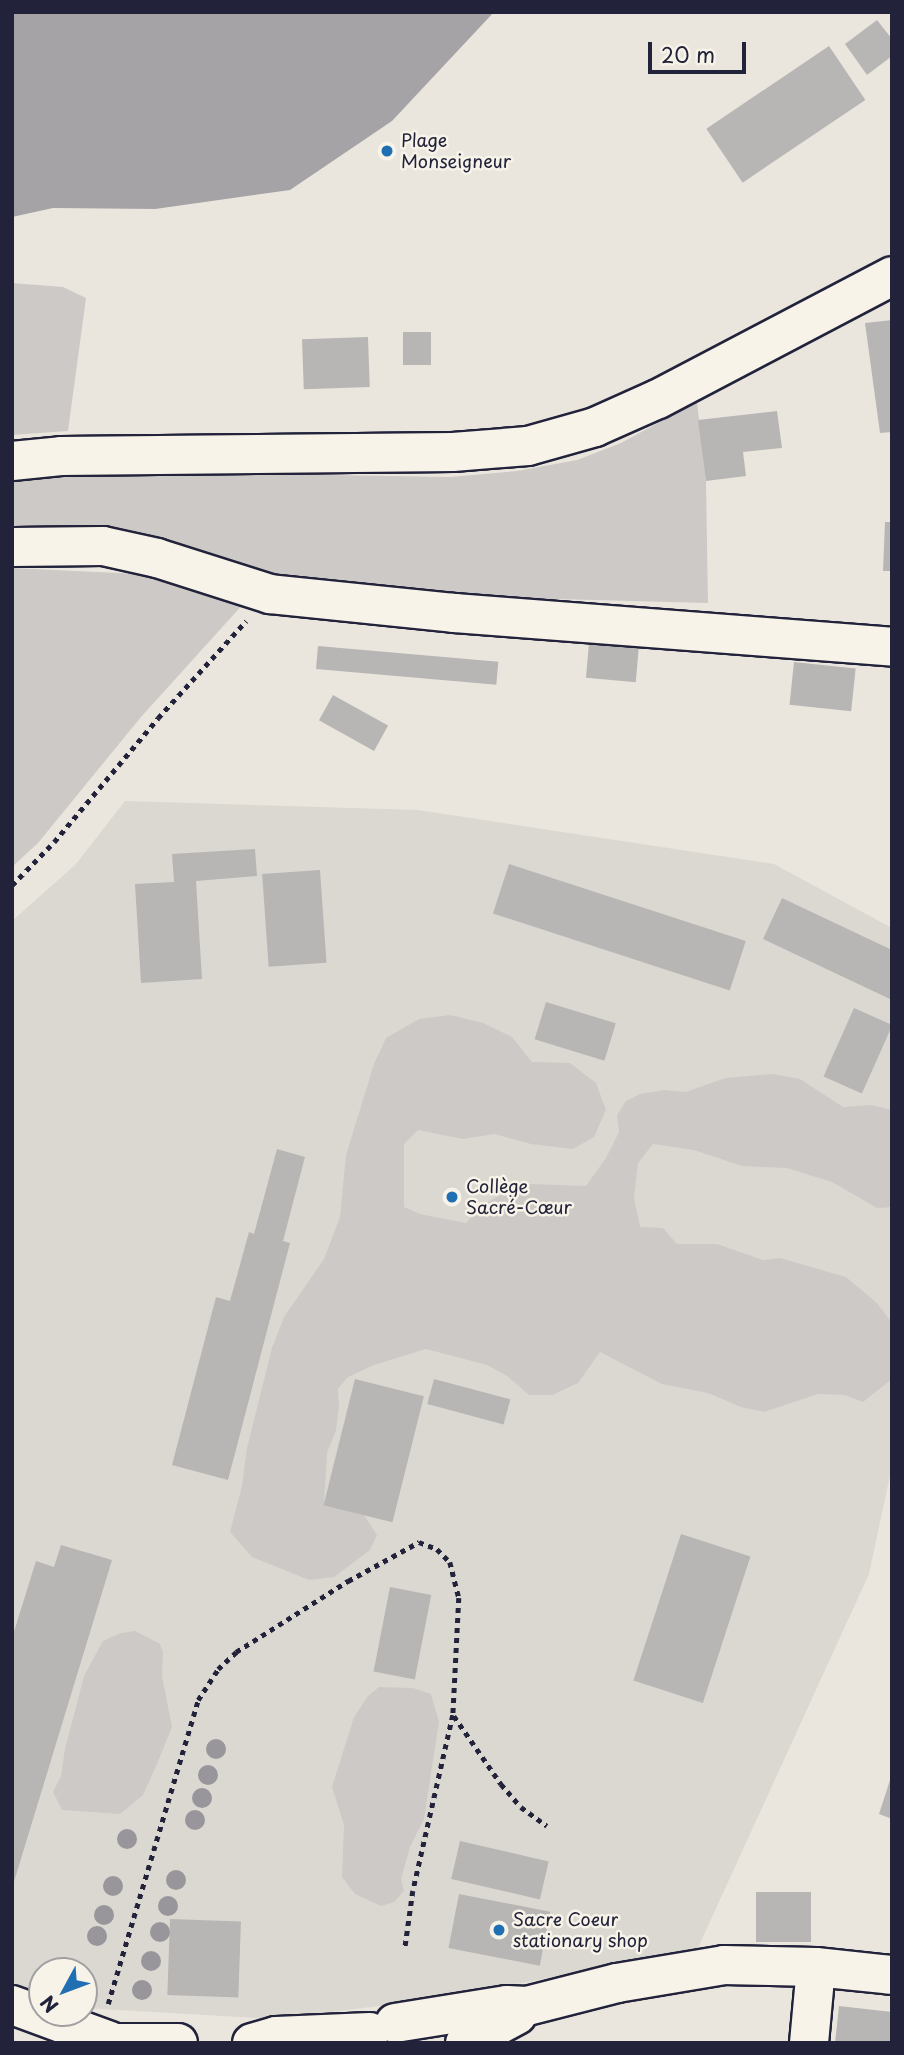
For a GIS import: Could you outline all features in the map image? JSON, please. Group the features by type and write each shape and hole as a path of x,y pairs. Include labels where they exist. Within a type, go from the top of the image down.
{"street":[{"path":"12,461 61,456 453,452 528,446 594,427 658,399 892,276"},
{"path":"12,547 103,547 157,558 270,594 454,613 892,647"},
{"path":"251,2043 276,2036 388,2035 506,2005 527,2007 617,1983 724,1965 816,1967 892,1975"},
{"path":"809,2043 816,1967"},
{"path":"12,2005 108,2042 178,2043"},
{"path":"471,2040 511,2020 527,2007"}],"path":[{"path":"12,885 54,842 158,718 270,594"},
{"path":"108,2042 106,2009 198,1700 218,1669 236,1652 338,1588 419,1542 437,1549 450,1562 459,1598 453,1715 413,1891 405,1949"},
{"path":"453,1715 500,1784 521,1807 547,1826"}],"shaded area":[{"path":"12,12 494,12 392,121 290,190 155,209 53,208 12,217"},
{"path":"12,283 63,287 86,298 68,431 12,435"},
{"path":"697,402 706,481 708,603 435,596 292,584 168,540 115,531 12,525 12,482 26,478 202,473 450,477 517,471 577,460 621,443"},
{"path":"12,568 161,575 245,602 141,717 38,843 12,867"},
{"name":"Collège Sacré-Cœur","path":"125,801 418,810 774,864 892,928 892,1466 869,1574 697,1950 437,1999 273,2019 98,2009 98,1957 28,1957 28,1991 12,1986 12,921 76,864"},
{"path":"450,1015 483,1023 512,1037 532,1062 570,1063 596,1083 606,1110 594,1137 573,1149 531,1144 494,1134 463,1139 418,1130 404,1144 404,1207 420,1214 466,1223 482,1205 506,1192 531,1184 586,1186 606,1158 619,1132 617,1115 626,1101 640,1094 665,1090 686,1092 725,1078 773,1074 800,1079 843,1107 871,1105 892,1110 892,1207 877,1208 832,1182 787,1168 742,1166 694,1150 653,1144 638,1163 634,1198 640,1227 663,1228 677,1244 717,1244 763,1260 780,1258 846,1277 876,1302 892,1323 892,1379 863,1402 845,1395 818,1394 764,1412 741,1407 708,1393 662,1384 600,1352 578,1383 552,1395 529,1395 507,1376 487,1365 426,1349 374,1365 348,1377 338,1389 336,1430 327,1453 324,1504 364,1515 377,1535 370,1550 334,1577 309,1580 252,1557 230,1532 242,1486 247,1448 272,1348 284,1317 324,1259 340,1217 346,1155 374,1064 386,1038 419,1019"},
{"path":"135,1631 160,1644 163,1652 162,1676 172,1727 157,1764 143,1795 120,1814 62,1810 53,1792 61,1776 65,1749 84,1676 103,1641 121,1633"},
{"path":"379,1687 413,1688 431,1694 439,1722 424,1819 410,1847 401,1879 404,1891 394,1902 381,1906 355,1894 342,1877 344,1825 332,1787 354,1717 368,1696"}],"building":[{"path":"877,20 892,39 892,56 867,75 845,44"},
{"path":"829,46 865,100 743,183 706,129"},
{"path":"892,320 892,432 880,433 865,323"},
{"path":"403,332 431,332 431,365 403,365"},
{"path":"368,337 370,387 304,389 302,339"},
{"path":"777,411 782,448 743,452 746,476 706,481 698,420"},
{"path":"885,522 892,522 892,571 883,571"},
{"path":"589,643 639,647 636,682 586,678"},
{"path":"318,646 498,662 496,685 316,669"},
{"path":"794,662 856,668 851,711 790,705"},
{"path":"333,695 388,726 374,751 319,720"},
{"path":"255,849 257,876 196,881 202,979 141,983 135,884 174,882 172,854"},
{"path":"509,864 746,941 730,990 493,913"},
{"path":"320,870 326,963 269,967 262,874"},
{"path":"782,898 892,950 892,1000 763,939"},
{"path":"546,1002 616,1023 604,1061 535,1039"},
{"path":"854,1008 892,1025 862,1094 823,1077"},
{"path":"277,1149 305,1157 283,1241 290,1243 228,1480 172,1465 216,1297 230,1301 249,1232 254,1234"},
{"path":"355,1379 424,1396 392,1522 324,1505"},
{"path":"434,1379 510,1399 504,1425 427,1404"},
{"path":"681,1534 750,1557 703,1703 633,1680"},
{"path":"61,1545 112,1560 13,1885 12,1638 36,1561 54,1567"},
{"path":"390,1587 431,1595 415,1679 374,1671"},
{"path":"892,1777 892,1819 879,1814"},
{"path":"460,1841 549,1861 540,1899 451,1879"},
{"path":"756,1892 811,1892 811,1942 756,1942"},
{"name":"Sacre Coeur stationary shop","path":"459,1894 550,1912 540,1966 449,1948"},
{"path":"170,1919 241,1921 238,1997 167,1995"},
{"path":"839,2006 892,2012 892,2043 835,2043"}],"place":[{"name":"Plage Monseigneur","path":"387,151"},
{"name":"Collège Sacré-Cœur","path":"452,1197"},
{"name":"Sacre Coeur stationary shop","path":"499,1930"}]}
